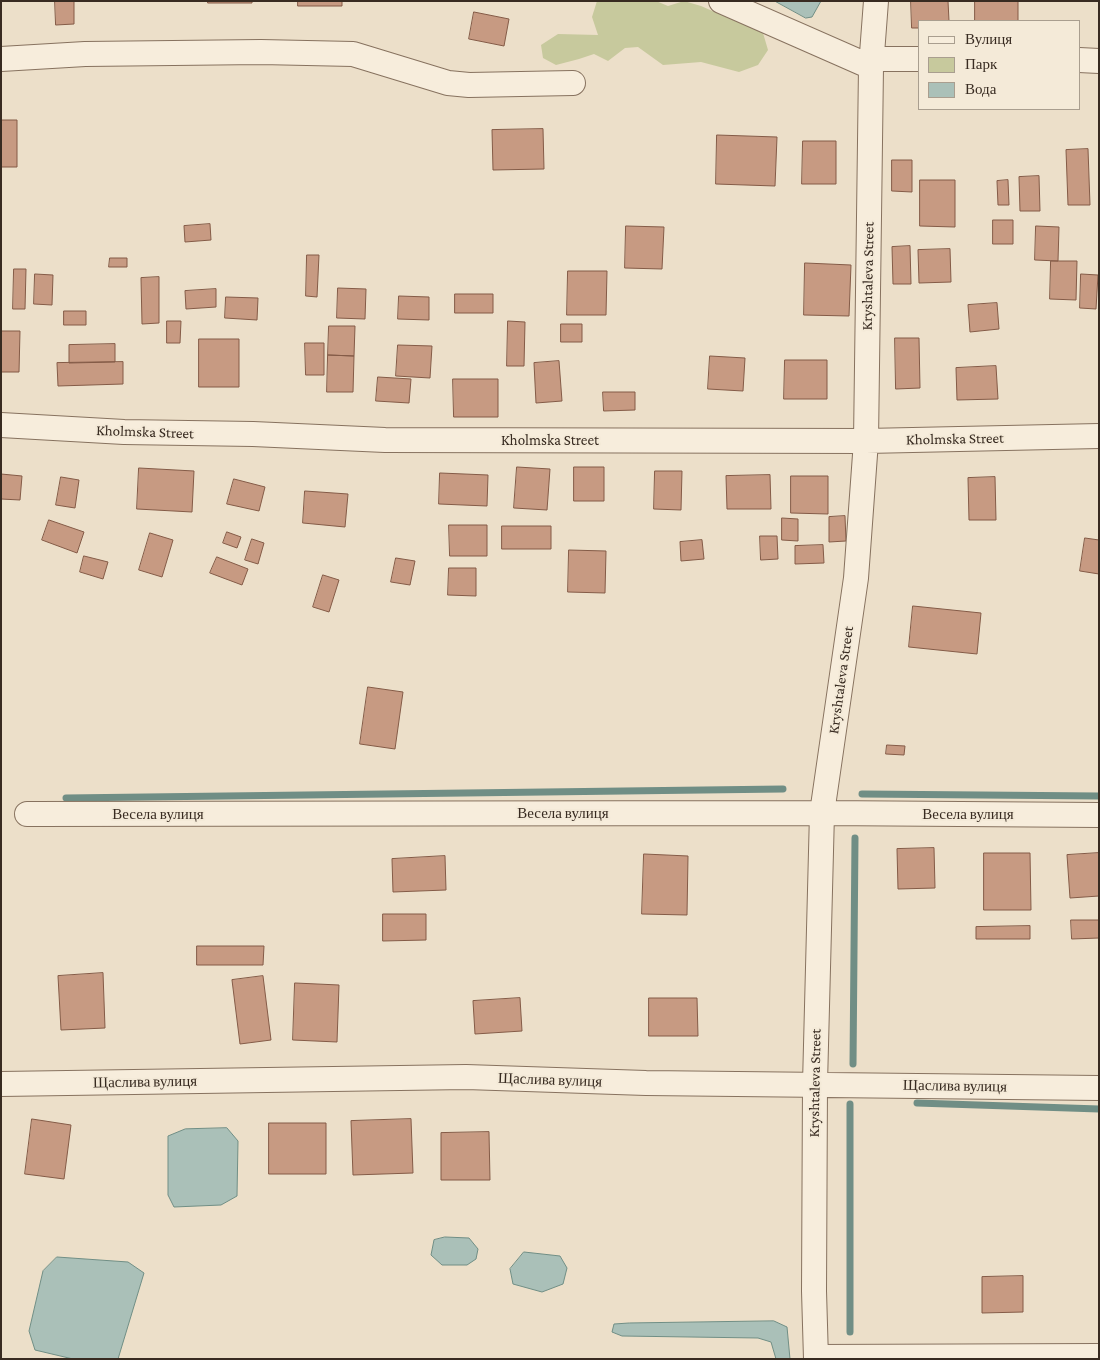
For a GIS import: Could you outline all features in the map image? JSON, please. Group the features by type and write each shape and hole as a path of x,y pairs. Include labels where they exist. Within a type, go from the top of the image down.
{"street":[{"path":"721,1 872,63 918,59"},
{"name":"Kryshtaleva Street","path":"816,1358 814,1291 815,1084 822,813 856,578 866,441 872,63 876,1"},
{"path":"1,59 84,54 261,52 353,54 448,83 469,85 573,83"},
{"path":"1080,60 1099,61"},
{"name":"Kholmska Street","path":"1,425 124,432 254,434 385,440 866,441 1099,436"},
{"name":"Весела вулиця","path":"27,814 822,813 1099,816"},
{"name":"Щаслива вулиця","path":"1,1084 466,1077 646,1084 1099,1088"},
{"path":"816,1358 1099,1356"}],"green space":[{"path":"597,1 656,1 668,6 684,1 701,6 763,33 768,50 758,65 739,72 701,62 663,65 638,47 625,48 608,61 594,54 556,65 543,58 541,45 558,34 598,35 592,17"}],"water":[{"path":"775,1 821,1 812,17 806,18"},
{"path":"227,1128 238,1141 237,1196 221,1205 174,1207 168,1195 168,1136 185,1129"},
{"path":"445,1237 469,1238 478,1249 476,1259 467,1265 442,1265 431,1255 434,1240"},
{"path":"524,1252 560,1256 567,1268 563,1284 542,1292 513,1284 510,1269"},
{"path":"57,1257 128,1262 144,1273 118,1359 73,1359 35,1350 29,1331 43,1271"},
{"path":"774,1321 787,1327 790,1359 776,1359 771,1342 758,1338 622,1336 612,1332 614,1324"}],"building":[{"path":"55,1 74,1 74,24 56,25"},
{"path":"208,1 252,1 252,3 208,3"},
{"path":"298,1 342,1 342,6 298,6"},
{"path":"911,1 948,1 949,20 918,20 918,28 912,28"},
{"path":"975,1 1018,1 1018,20 975,20"},
{"path":"474,12 509,19 504,46 469,39"},
{"path":"1,120 17,120 17,167 1,167"},
{"path":"543,129 544,169 493,170 492,130"},
{"path":"717,135 777,137 775,186 716,184"},
{"path":"803,141 836,141 836,184 802,184"},
{"path":"1088,149 1090,205 1068,205 1066,150"},
{"path":"892,160 912,160 912,192 892,191"},
{"path":"1039,176 1040,211 1020,211 1019,177"},
{"path":"920,180 955,180 955,227 920,226"},
{"path":"1008,180 1009,205 998,205 997,181"},
{"path":"993,220 1013,220 1013,244 993,244"},
{"path":"210,224 211,240 185,242 184,226"},
{"path":"626,226 664,227 662,269 625,268"},
{"path":"1036,226 1059,227 1058,261 1035,260"},
{"path":"910,246 911,284 893,284 892,247"},
{"path":"950,249 951,282 919,283 918,250"},
{"path":"307,255 319,255 317,297 306,296"},
{"path":"110,258 127,258 127,267 109,267"},
{"path":"1051,261 1077,261 1076,300 1050,299"},
{"path":"805,263 851,265 849,316 804,315"},
{"path":"14,269 26,269 25,309 13,309"},
{"path":"568,271 607,271 606,315 567,315"},
{"path":"35,274 53,275 52,305 34,304"},
{"path":"1081,274 1098,275 1096,309 1080,308"},
{"path":"159,277 159,323 142,324 141,278"},
{"path":"338,288 366,289 365,319 337,318"},
{"path":"216,289 216,307 186,309 185,291"},
{"path":"455,294 493,294 493,313 455,313"},
{"path":"399,296 429,297 429,320 398,319"},
{"path":"226,297 258,298 257,320 225,318"},
{"path":"997,303 999,329 970,332 968,305"},
{"path":"64,311 86,311 86,325 64,325"},
{"path":"167,321 181,321 180,343 167,343"},
{"path":"508,321 525,322 524,366 507,366"},
{"path":"561,324 582,324 582,342 561,342"},
{"path":"329,326 355,326 354,356 328,355"},
{"path":"1,331 20,331 19,372 1,372"},
{"path":"895,338 919,338 920,388 896,389"},
{"path":"199,339 239,339 239,387 199,387"},
{"path":"305,343 324,343 324,375 306,375"},
{"path":"115,344 115,362 69,363 69,345"},
{"path":"398,345 432,346 430,378 396,376"},
{"path":"328,355 354,356 353,392 327,392"},
{"path":"710,356 745,358 743,391 708,389"},
{"path":"785,360 827,360 827,399 784,399"},
{"path":"559,361 562,401 536,403 534,363"},
{"path":"123,362 123,384 58,386 57,363"},
{"path":"996,366 998,399 957,400 956,368"},
{"path":"378,377 411,379 409,403 376,401"},
{"path":"453,379 498,379 498,417 454,417"},
{"path":"603,392 635,392 635,410 604,411"},
{"path":"517,467 550,469 547,510 514,508"},
{"path":"574,467 604,467 604,501 574,501"},
{"path":"139,468 194,471 192,512 137,509"},
{"path":"655,471 682,471 681,510 654,509"},
{"path":"440,473 488,475 487,506 439,504"},
{"path":"1,474 22,476 20,500 1,499"},
{"path":"770,475 771,509 727,509 726,476"},
{"path":"791,476 828,476 828,514 791,513"},
{"path":"61,477 79,480 75,508 56,505"},
{"path":"995,477 996,520 969,520 968,478"},
{"path":"234,479 265,487 259,511 227,504"},
{"path":"305,491 348,494 345,527 303,523"},
{"path":"845,516 846,541 829,542 829,517"},
{"path":"782,518 798,519 798,541 782,540"},
{"path":"49,520 84,532 77,553 42,540"},
{"path":"449,525 487,525 487,556 450,556"},
{"path":"502,526 551,526 551,549 502,549"},
{"path":"227,532 241,537 237,548 223,543"},
{"path":"150,533 173,540 162,577 139,570"},
{"path":"760,536 777,536 778,559 761,560"},
{"path":"1085,538 1099,540 1099,574 1080,571"},
{"path":"252,539 264,543 258,564 245,560"},
{"path":"702,540 704,559 681,561 680,542"},
{"path":"823,545 824,563 795,564 795,546"},
{"path":"569,550 606,551 605,593 568,592"},
{"path":"84,556 108,562 103,579 80,572"},
{"path":"217,557 248,569 242,585 210,573"},
{"path":"396,558 415,561 410,585 391,582"},
{"path":"449,568 476,568 476,596 448,595"},
{"path":"323,575 339,580 329,612 313,607"},
{"path":"913,606 981,613 977,654 909,647"},
{"path":"368,687 403,692 395,749 360,744"},
{"path":"887,745 905,746 904,755 886,754"},
{"path":"934,848 935,888 898,889 897,849"},
{"path":"984,853 1030,853 1031,910 984,910"},
{"path":"1099,853 1099,896 1070,898 1067,855"},
{"path":"644,854 688,856 687,915 642,914"},
{"path":"445,856 446,890 393,892 392,859"},
{"path":"383,914 426,914 426,940 383,941"},
{"path":"1071,920 1099,920 1099,938 1072,939"},
{"path":"1030,926 1030,939 976,939 976,927"},
{"path":"197,946 264,946 263,965 197,965"},
{"path":"103,973 105,1028 61,1030 58,976"},
{"path":"263,976 271,1040 240,1044 232,980"},
{"path":"295,983 339,985 337,1042 293,1040"},
{"path":"520,998 522,1031 475,1034 473,1001"},
{"path":"649,998 697,998 698,1036 649,1036"},
{"path":"32,1119 71,1125 64,1179 25,1174"},
{"path":"411,1119 413,1173 353,1175 351,1121"},
{"path":"269,1123 326,1123 326,1174 269,1174"},
{"path":"489,1132 490,1180 441,1180 441,1133"},
{"path":"1023,1276 1023,1312 982,1313 982,1277"}],"waterway":[{"path":"66,798 783,789"},
{"path":"862,794 1099,796"},
{"path":"853,1064 855,838"},
{"path":"917,1103 1099,1109"},
{"path":"850,1104 850,1332"}]}
